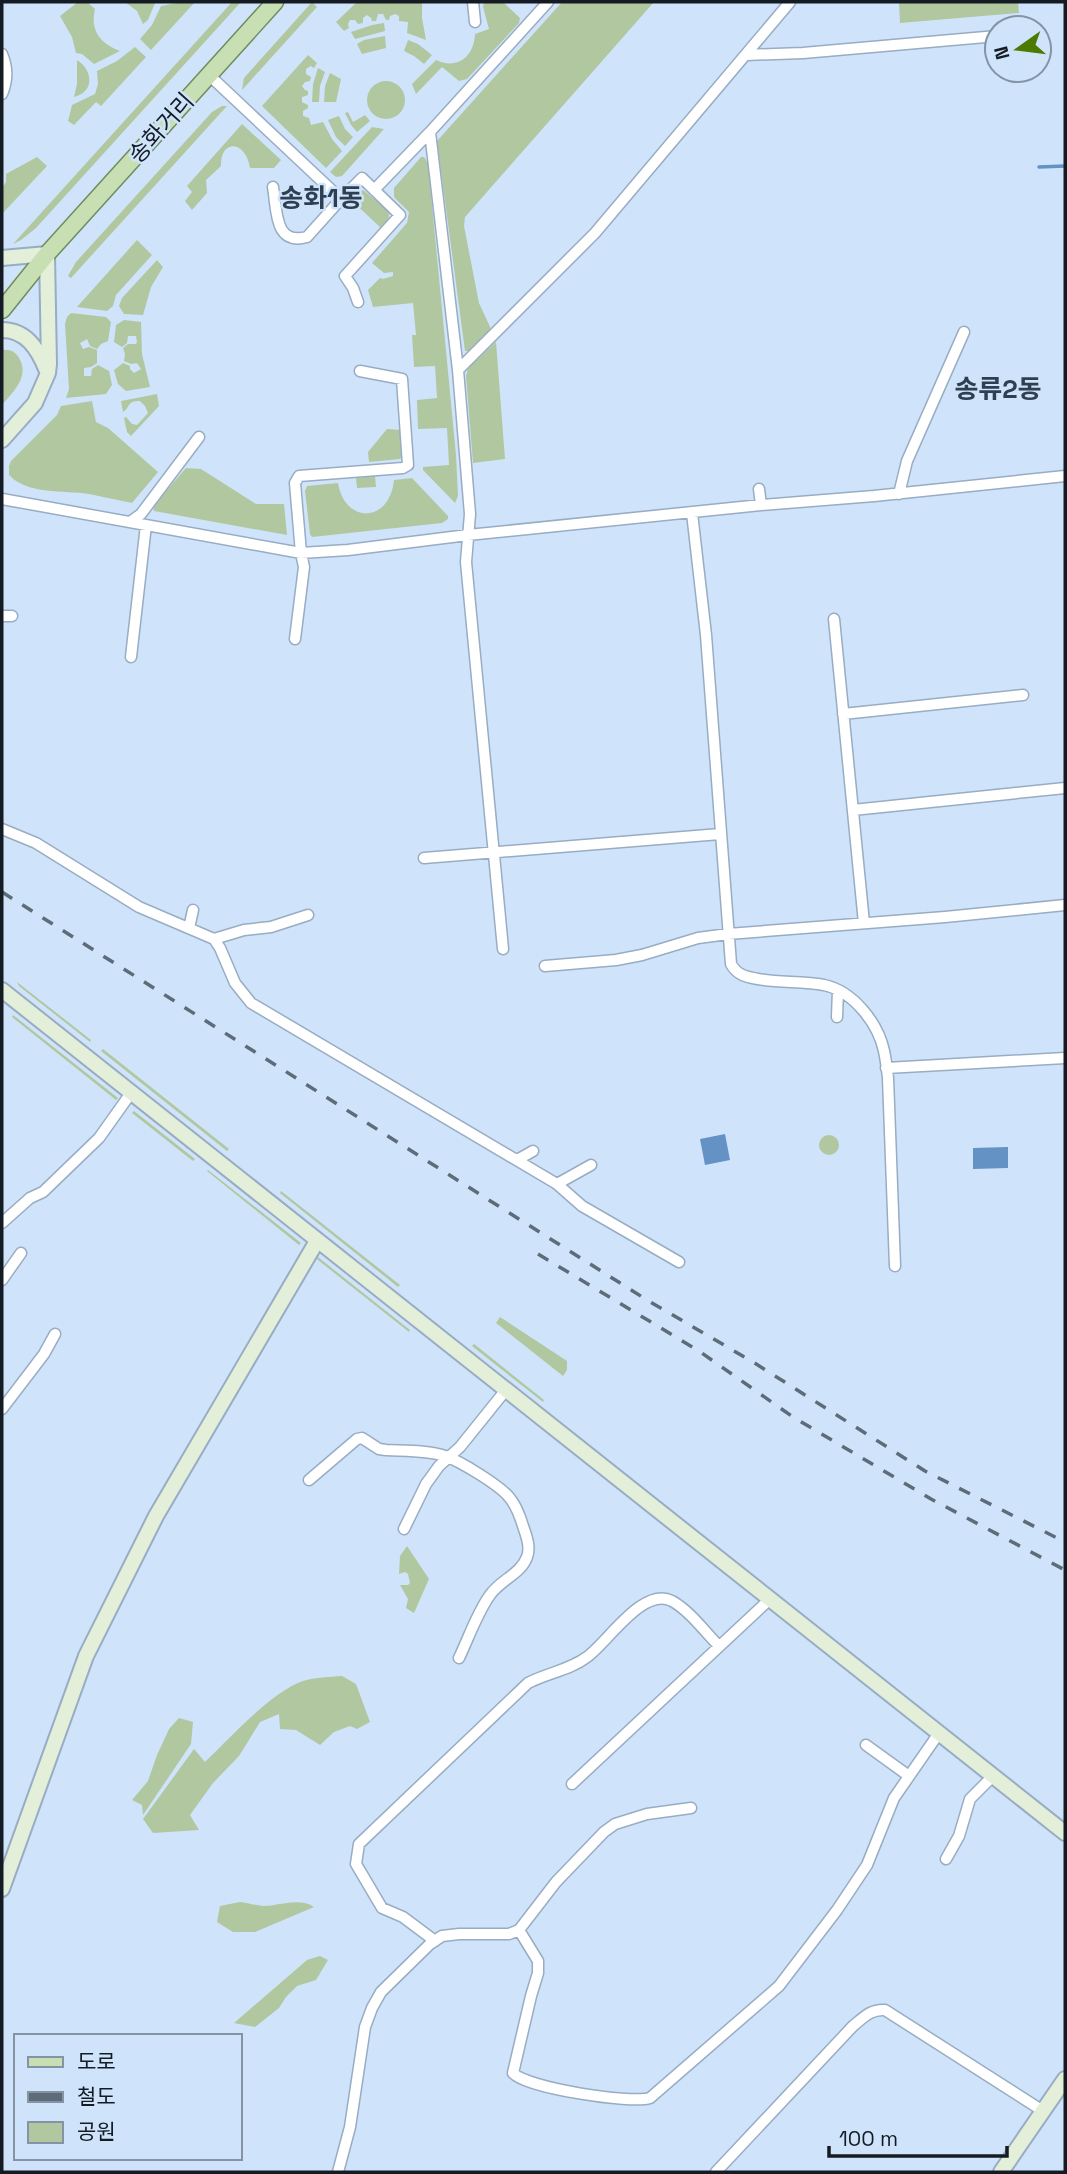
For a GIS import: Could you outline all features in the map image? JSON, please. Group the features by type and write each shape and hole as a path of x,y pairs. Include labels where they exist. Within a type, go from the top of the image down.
{"main road":[{"name":"송화거리","path":"2,310 47,254 275,2"},
{"name":"송화거리","path":"2,298 47,254"},
{"path":"2,258 47,254 49,364 35,403 2,440"},
{"path":"2,330 20,333 31,342 48,373"},
{"path":"2,990 1065,1833"},
{"path":"2,1889 86,1656 156,1516 317,1241"},
{"path":"1001,2172 1065,2079"}],"street":[{"path":"473,2 475,22"},
{"path":"374,190 547,2"},
{"path":"458,370 596,233 790,2"},
{"path":"746,55 983,37"},
{"path":"2,54 7,71 2,94"},
{"path":"209,75 341,199"},
{"path":"430,132 458,370 470,514 466,562 503,949"},
{"path":"273,187 280,229 288,237 307,237 362,178 400,215 345,276 358,302"},
{"path":"899,494 907,461 964,332"},
{"path":"295,639 304,567 295,483 299,476 403,468 408,465 402,379 360,371"},
{"path":"130,522 141,513 199,437"},
{"path":"2,499 301,553 1065,476"},
{"path":"760,489 761,505"},
{"path":"692,513 706,635 731,964 736,972 760,979 824,985 838,990 860,1007 873,1025 884,1050 886,1068 895,1266"},
{"path":"131,657 146,525"},
{"path":"834,620 864,923"},
{"path":"843,714 1023,695"},
{"path":"853,810 1065,788"},
{"path":"2,829 36,843 139,907 214,939 235,984 251,1003 557,1184 582,1206 679,1262"},
{"path":"425,858 720,834"},
{"path":"545,966 616,960 698,938 728,934 1065,905"},
{"path":"189,928 193,910"},
{"path":"214,939 244,930 271,927 309,915"},
{"path":"837,1017 838,990"},
{"path":"886,1068 1065,1058"},
{"path":"2,1223 30,1198 43,1192 99,1138 131,1093"},
{"path":"517,1160 533,1151"},
{"path":"557,1184 591,1164"},
{"path":"2,1280 21,1253"},
{"path":"2,1409 44,1354 55,1334"},
{"path":"404,1529 426,1484 505,1391"},
{"path":"309,1480 362,1437 379,1449 434,1453 447,1457 510,1498 519,1513 529,1553 516,1573 496,1586 488,1597 459,1658"},
{"path":"435,1941 403,1917 382,1908 356,1864 359,1844 528,1683 587,1658 646,1602 660,1598 671,1601 686,1612 719,1646"},
{"path":"572,1784 770,1599"},
{"path":"519,1930 538,1961 538,1973 513,2073 518,2078 541,2085 618,2100 650,2098 779,1986 794,1968 867,1865 894,1798 939,1733"},
{"path":"866,1745 909,1776"},
{"path":"946,1858 959,1836 970,1799 993,1776"},
{"path":"338,2172 350,2127 365,2027 381,1992 442,1936 509,1934 519,1930 556,1882 615,1824 647,1814 691,1808"},
{"path":"716,2172 853,2026 869,2012 879,2009 886,2010 1043,2111"}],"green space":[{"path":"78,2 87,2 95,9 95,30 102,40 120,51 94,64 82,54 76,53 72,37 60,16"},
{"path":"125,2 155,3 148,20 143,24 137,11"},
{"path":"195,2 151,50 140,39 152,25 161,6"},
{"path":"232,2 241,2 36,228 13,244"},
{"path":"312,2 317,7 242,90 244,78"},
{"path":"357,2 422,2 426,40 407,33 408,22 399,21 399,16 395,14 390,16 389,20 386,20 383,14 378,14 376,21 372,21 367,15 363,18 363,23 350,20 349,28 344,31 336,22"},
{"path":"484,2 505,2 520,18 519,23 467,79 459,81 442,67 416,94 412,84 436,60 451,63 463,59 471,49 475,34 489,29"},
{"path":"562,2 654,2 465,217 464,226 479,303 491,329 469,351 465,351 437,141"},
{"path":"899,2 1018,2 1019,13 900,23"},
{"path":"384,23 385,31 355,39 351,32 372,25"},
{"path":"385,36 386,48 362,54 357,44"},
{"path":"408,40 432,55 424,64 404,51"},
{"path":"135,47 146,57 101,106 96,102 74,125 68,121 72,105 95,94 98,84 97,71 117,61"},
{"path":"308,55 317,63 314,68 311,66 306,69 306,74 311,77 310,81 302,86 308,91 308,95 302,97 302,102 308,105 303,116 309,118 311,125 323,122 342,151 326,168 262,106"},
{"path":"77,60 86,69 89,80 86,91 74,97 77,84"},
{"path":"318,68 325,72 320,86 319,102 312,102 313,84"},
{"path":"330,73 341,79 336,102 324,102 325,86"},
{"path":"386,81 399,87 405,100 399,113 386,119 373,113 367,100 373,87"},
{"path":"227,106 71,278 68,276 76,262 212,112"},
{"path":"348,112 353,122 365,115 370,121 357,132 345,113"},
{"path":"339,116 345,129 353,137 345,146 336,137 328,120"},
{"path":"242,124 281,160 274,168 250,168 243,152 233,146 228,148 224,151 221,166 206,180 207,193 192,210 185,201 192,192 187,186"},
{"path":"372,127 384,129 342,176 336,177 330,172"},
{"path":"37,157 47,166 2,214 2,188 6,182 6,174"},
{"path":"421,157 428,163 456,455 458,496 455,503 423,470 423,467 449,465 447,428 418,429 417,400 437,398 435,366 414,367 412,335 416,335 413,303 373,307 368,290 380,278 393,276 393,272 384,273 372,263 407,223 409,212 394,197 394,188"},
{"path":"363,190 388,210 388,218 381,228 351,200"},
{"path":"137,240 152,255 116,295 113,306 107,311 77,307"},
{"path":"157,260 163,267 151,287 143,315 124,314 119,306 122,298"},
{"path":"71,313 106,317 111,322 108,341 97,349 90,346 87,339 80,343 83,349 89,347 97,350 97,363 84,368 84,376 91,376 92,369 98,365 109,371 112,385 106,394 66,398 69,389 65,324"},
{"path":"124,320 141,322 142,354 150,387 126,391 118,384 114,370 123,363 130,366 134,373 141,369 137,363 124,361 123,348 128,344 136,344 136,336 128,336 127,343 122,347 114,342 116,325"},
{"path":"496,342 505,459 473,463 466,376 468,368"},
{"path":"2,350 17,355 23,372 19,384 2,405"},
{"path":"157,394 159,406 131,436 127,432 124,418 137,425 148,413 140,401 131,403 123,412 121,401"},
{"path":"92,401 96,422 108,428 158,472 132,503 89,494 36,489 9,475 11,461 57,415 61,406"},
{"path":"387,429 402,430 402,456 400,459 369,462 368,452"},
{"path":"186,468 201,469 256,504 284,504 287,535 154,511 153,506"},
{"path":"375,476 376,487 357,488 356,478"},
{"path":"412,478 448,519 442,523 312,537 310,534 305,491 307,486 338,483 342,497 349,506 358,512 367,513 385,505 394,480"},
{"path":"17,982 91,1040 90,1042 19,986"},
{"path":"13,1015 118,1098 116,1100 12,1017"},
{"path":"103,1049 229,1149 227,1151 101,1051"},
{"path":"134,1111 195,1159 193,1161 132,1113"},
{"path":"825,1135 833,1135 839,1145 833,1155 825,1155 819,1149 819,1141"},
{"path":"208,1170 301,1243 299,1245"},
{"path":"281,1191 400,1285 398,1287 280,1193"},
{"path":"314,1254 410,1330 409,1332 313,1256"},
{"path":"500,1317 567,1361 567,1370 563,1376 496,1323"},
{"path":"474,1344 544,1400 543,1402 472,1346"},
{"path":"407,1546 429,1579 414,1613 406,1608 408,1599 400,1585 410,1583 408,1574 399,1574 400,1556"},
{"path":"342,1676 356,1684 370,1722 357,1729 350,1726 334,1732 320,1745 296,1730 280,1729 279,1714 260,1722 239,1756 213,1783 190,1815 199,1830 153,1833 143,1819 194,1749 205,1762 278,1695 303,1681"},
{"path":"179,1718 193,1722 191,1744 143,1815 142,1805 132,1800 148,1781 169,1729"},
{"path":"240,1902 263,1906 302,1903 314,1907 255,1932 233,1932 217,1922 220,1906"},
{"path":"320,1956 328,1960 316,1980 297,1986 279,2008 255,2027 234,2023 307,1960"}],"water":[{"path":"725,1134 730,1160 705,1165 700,1139"},
{"path":"1008,1147 1008,1168 973,1169 973,1148"}],"waterway":[{"path":"1039,167 1065,166"}],"railway":[{"path":"2,892 647,1300 753,1362 925,1471 1065,1542"},
{"path":"538,1254 699,1351 793,1417 931,1499 1065,1570"}],"district":[{"name":"송화1동","path":"321,198"},
{"name":"송류2동","path":"998,389"}]}
